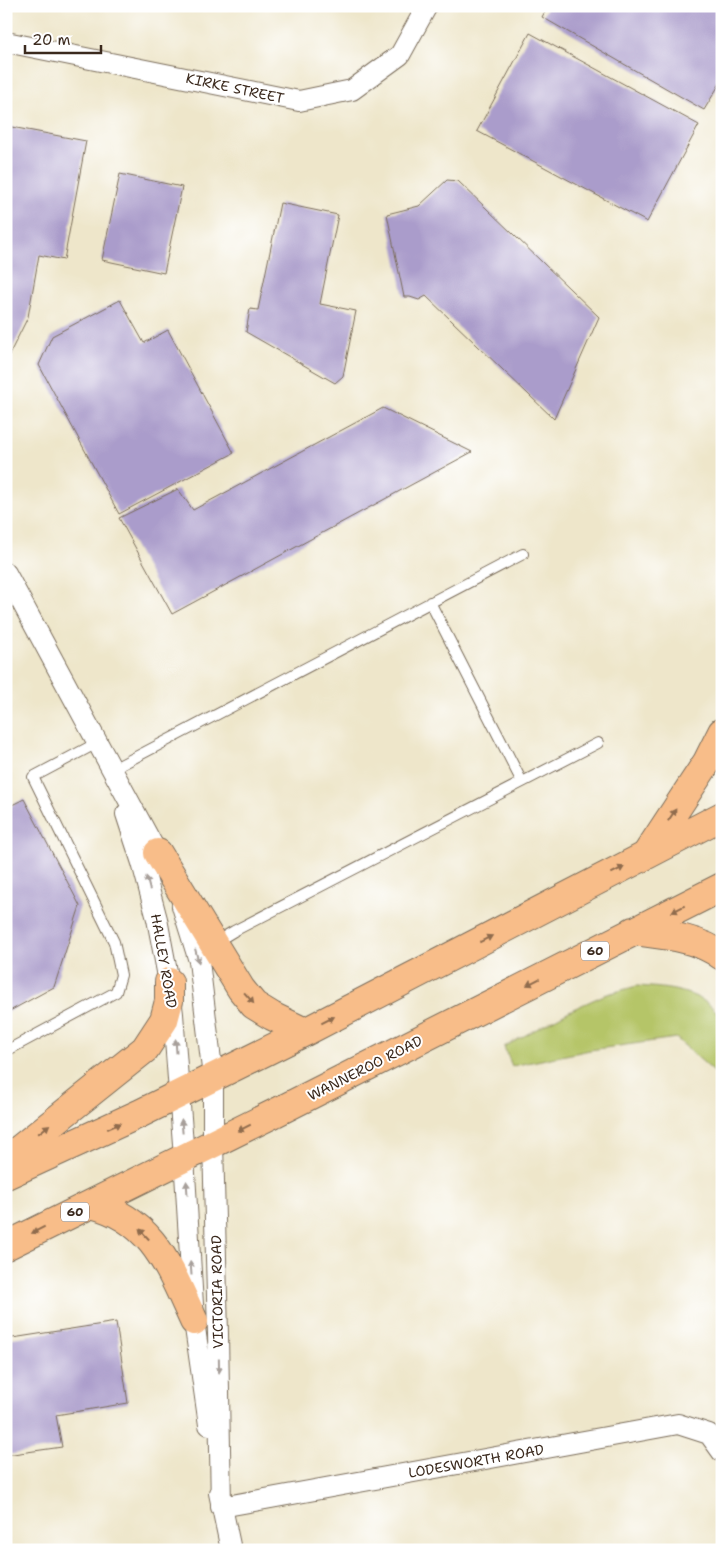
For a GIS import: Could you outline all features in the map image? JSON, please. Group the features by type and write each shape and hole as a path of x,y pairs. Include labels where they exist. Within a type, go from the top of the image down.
{"highway":[{"path":"646,856 707,762 722,732"},
{"path":"6,1175 139,1114 305,1032 722,816"},
{"path":"158,853 241,989 254,1005 305,1032"},
{"name":"WANNEROO ROAD","path":"6,1246 275,1113 722,887"},
{"path":"633,931 682,938 716,951 722,956"},
{"path":"6,1160 145,1049 164,1020 170,1001 169,982"},
{"path":"91,1204 110,1208 143,1231 162,1255 194,1321"}],"street":[{"name":"KIRKE STREET","path":"6,42 299,101 352,90 400,55 426,6"},
{"name":"HALLEY ROAD","path":"6,573 111,770 158,853 184,910 199,961 213,1077"},
{"name":"HALLEY ROAD","path":"111,770 142,863 157,919 169,982 184,1157"},
{"name":"VICTORIA ROAD","path":"213,1077 221,1507"},
{"name":"VICTORIA ROAD","path":"184,1157 194,1321 221,1507 231,1550"},
{"name":"LODESWORTH ROAD","path":"221,1507 678,1424 709,1434 722,1452"}],"lane":[{"path":"111,770 523,554"},
{"path":"430,602 522,782"},
{"path":"6,1051 116,992 121,975 114,942 33,777 97,743"},
{"path":"213,944 234,931 598,743"}],"green space":[{"path":"637,986 684,992 705,1001 714,1009 722,1018 722,1079 676,1038 590,1050 512,1066 504,1047 571,1010 604,995"}],"building":[{"path":"548,6 722,6 722,80 704,110 542,17"},
{"path":"530,33 699,125 647,222 477,131"},
{"path":"6,126 86,141 64,260 39,255 28,317 6,361"},
{"path":"120,174 182,187 164,273 102,260"},
{"path":"447,180 458,181 599,317 554,419 426,296 419,300 404,297 387,214 419,206"},
{"path":"280,203 338,215 320,304 356,311 343,376 335,383 246,332 250,309 258,310"},
{"path":"120,300 144,343 168,330 234,453 119,514 39,365 52,336"},
{"path":"383,408 472,452 172,614 119,518 178,489 193,510"},
{"path":"24,799 80,906 54,987 6,1013 6,808"},
{"path":"116,1322 128,1403 56,1415 62,1447 6,1455 6,1339"}]}
